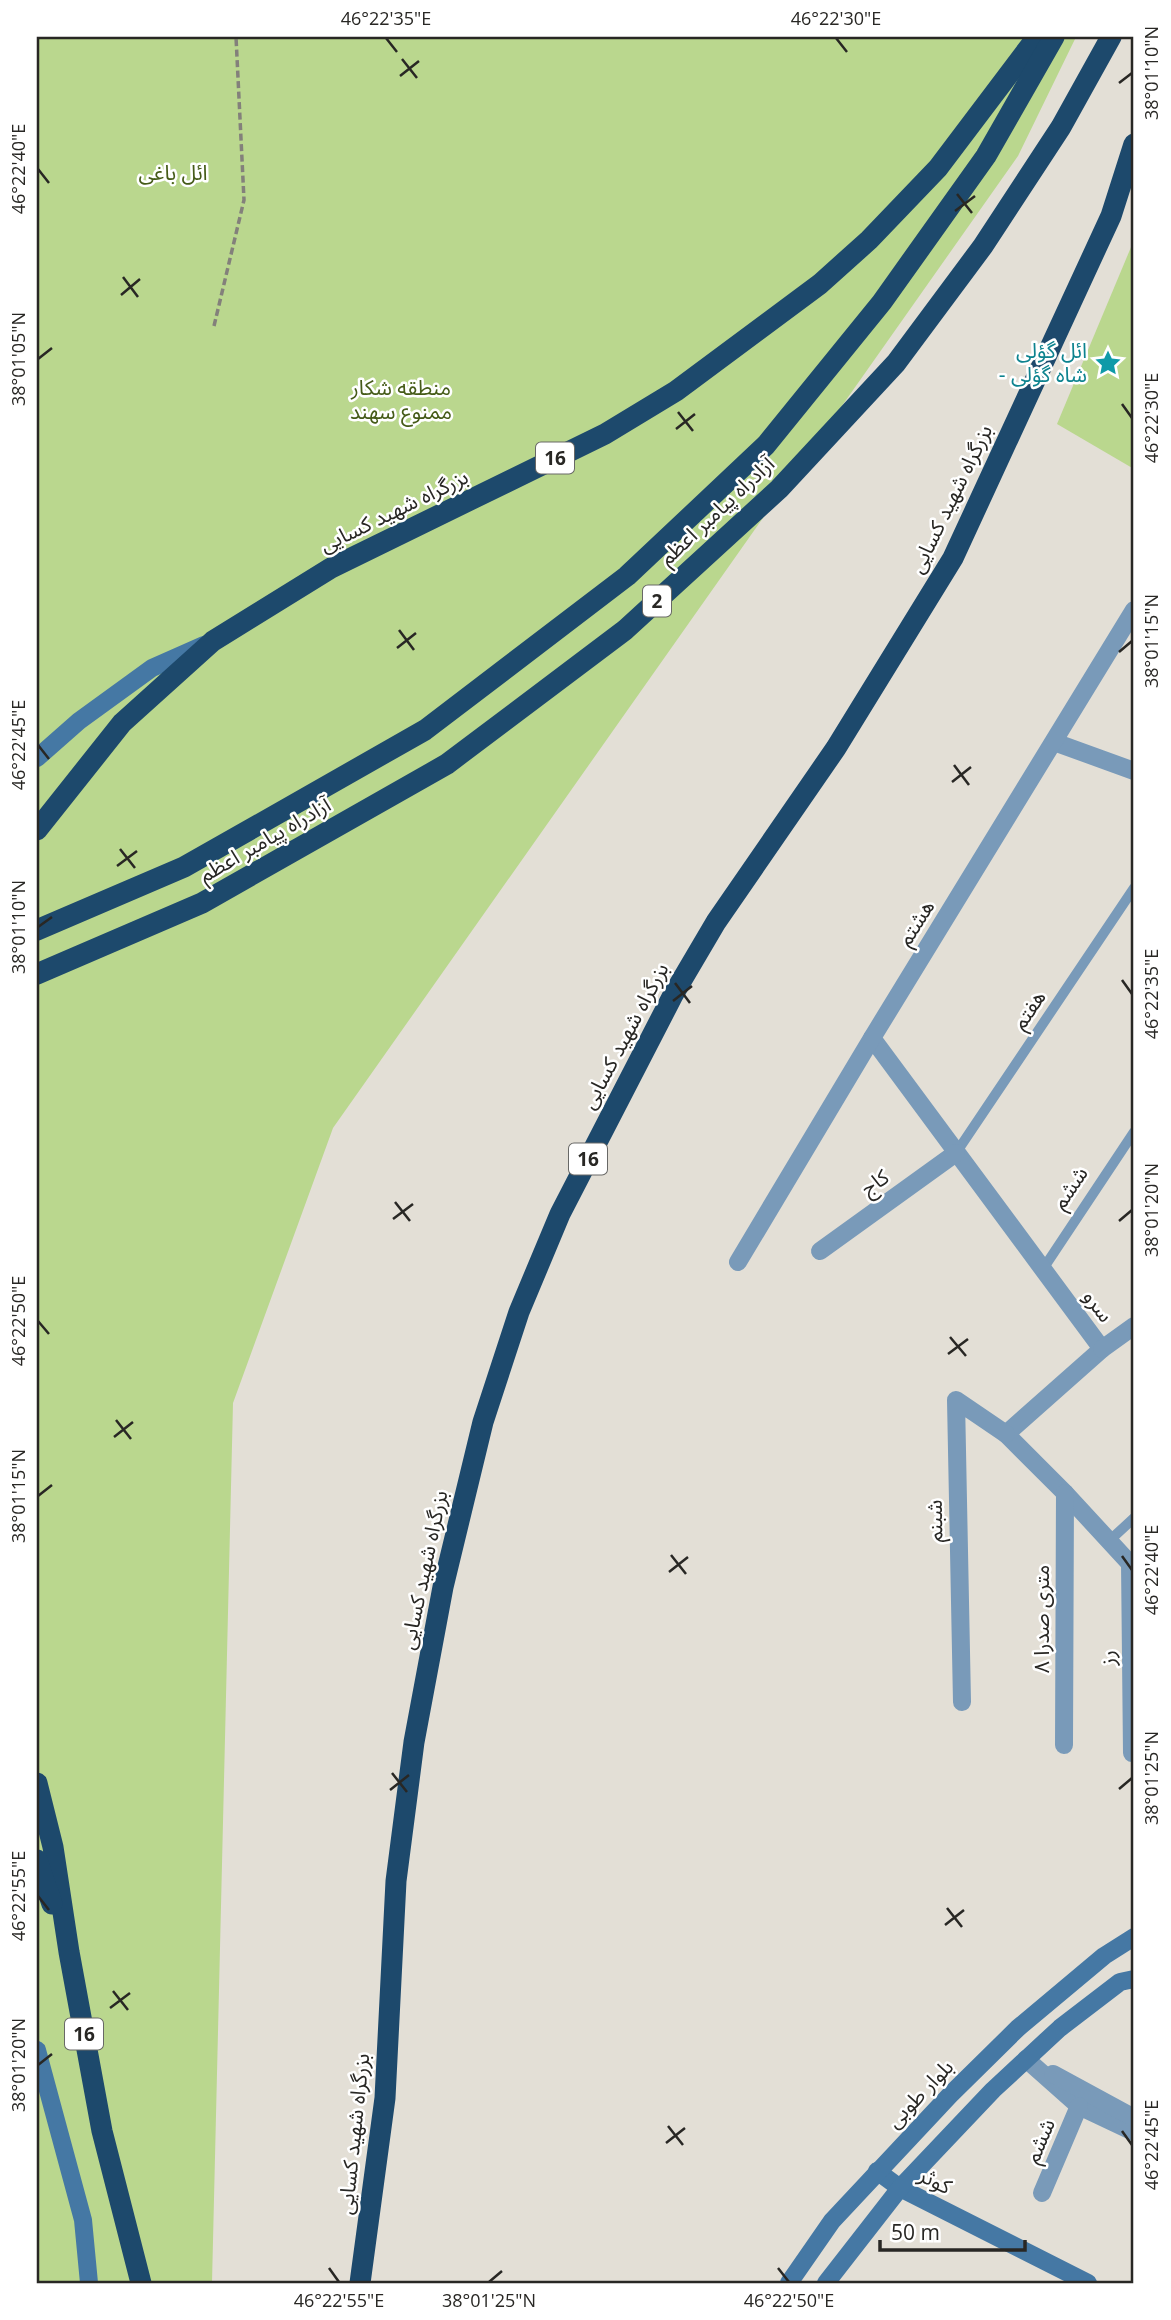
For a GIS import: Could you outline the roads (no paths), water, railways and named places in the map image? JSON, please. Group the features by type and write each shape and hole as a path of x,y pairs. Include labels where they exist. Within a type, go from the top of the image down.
{"highway":[{"name":"بزرگراه شهید کسایی","path":"37,830 121,723 214,641 331,568 605,434 676,391 820,284 869,240 938,169 1037,37"},
{"name":"آزادراه پیامبر اعظم","path":"38,930 184,867 425,730 627,576 766,445 882,302 986,156 1054,37"},
{"name":"آزادراه پیامبر اعظم","path":"37,974 202,903 447,764 625,630 779,489 896,363 983,246 1060,127 1111,37"},
{"name":"بزرگراه شهید کسایی","path":"360,2283 385,2098 396,1881 414,1742 443,1587 483,1422 519,1312 560,1214 673,995 716,922 836,748 953,558 1111,216 1134,144"},
{"name":"16","path":"37,1783 53,1847 102,2131 141,2283"},
{"path":"37,1860 69,1952"}],"main road":[{"path":"37,758 79,721 152,667 214,641"},
{"name":"بلوار طوبی","path":"789,2283 832,2221 877,2171 1018,2028 1104,1956 1134,1937"},
{"path":"1104,1956 1134,1951"},
{"path":"826,2283 900,2188 993,2090 1060,2028 1127,1980"},
{"path":"37,2050 83,2220 89,2283"},
{"name":"کوثر","path":"877,2171 900,2188 1088,2283"}],"street":[{"name":"هشتم","path":"738,1262 1134,610"},
{"path":"1054,742 1134,771"},
{"name":"سرو","path":"872,1038 1102,1349 1006,1434"},
{"name":"کاج","path":"820,1251 957,1153"},
{"path":"1102,1349 1134,1326"},
{"name":"شبنم","path":"962,1702 956,1400 1006,1434"},
{"path":"1006,1434 1132,1566"},
{"name":"۸ متری صدرا","path":"1064,1745 1065,1493"},
{"name":"رز","path":"1132,1566 1132,1753"},
{"path":"1026,2059 1079,2106 1134,2132"},
{"path":"1026,2059 1134,2118"},
{"name":"ششم","path":"1042,2193 1079,2106"}],"lane":[{"name":"هفتم","path":"957,1153 1134,888"},
{"name":"ششم","path":"1043,1269 1134,1132"},
{"path":"1109,1541 1134,1518"}],"place":[{"name":"ائل گؤلی - شاه گؤلی","path":"1108,363"}],"park label":[{"name":"ائل باغی","path":"173,173"},
{"name":"منطقه شکار ممنوع سهند","path":"401,400"}]}
